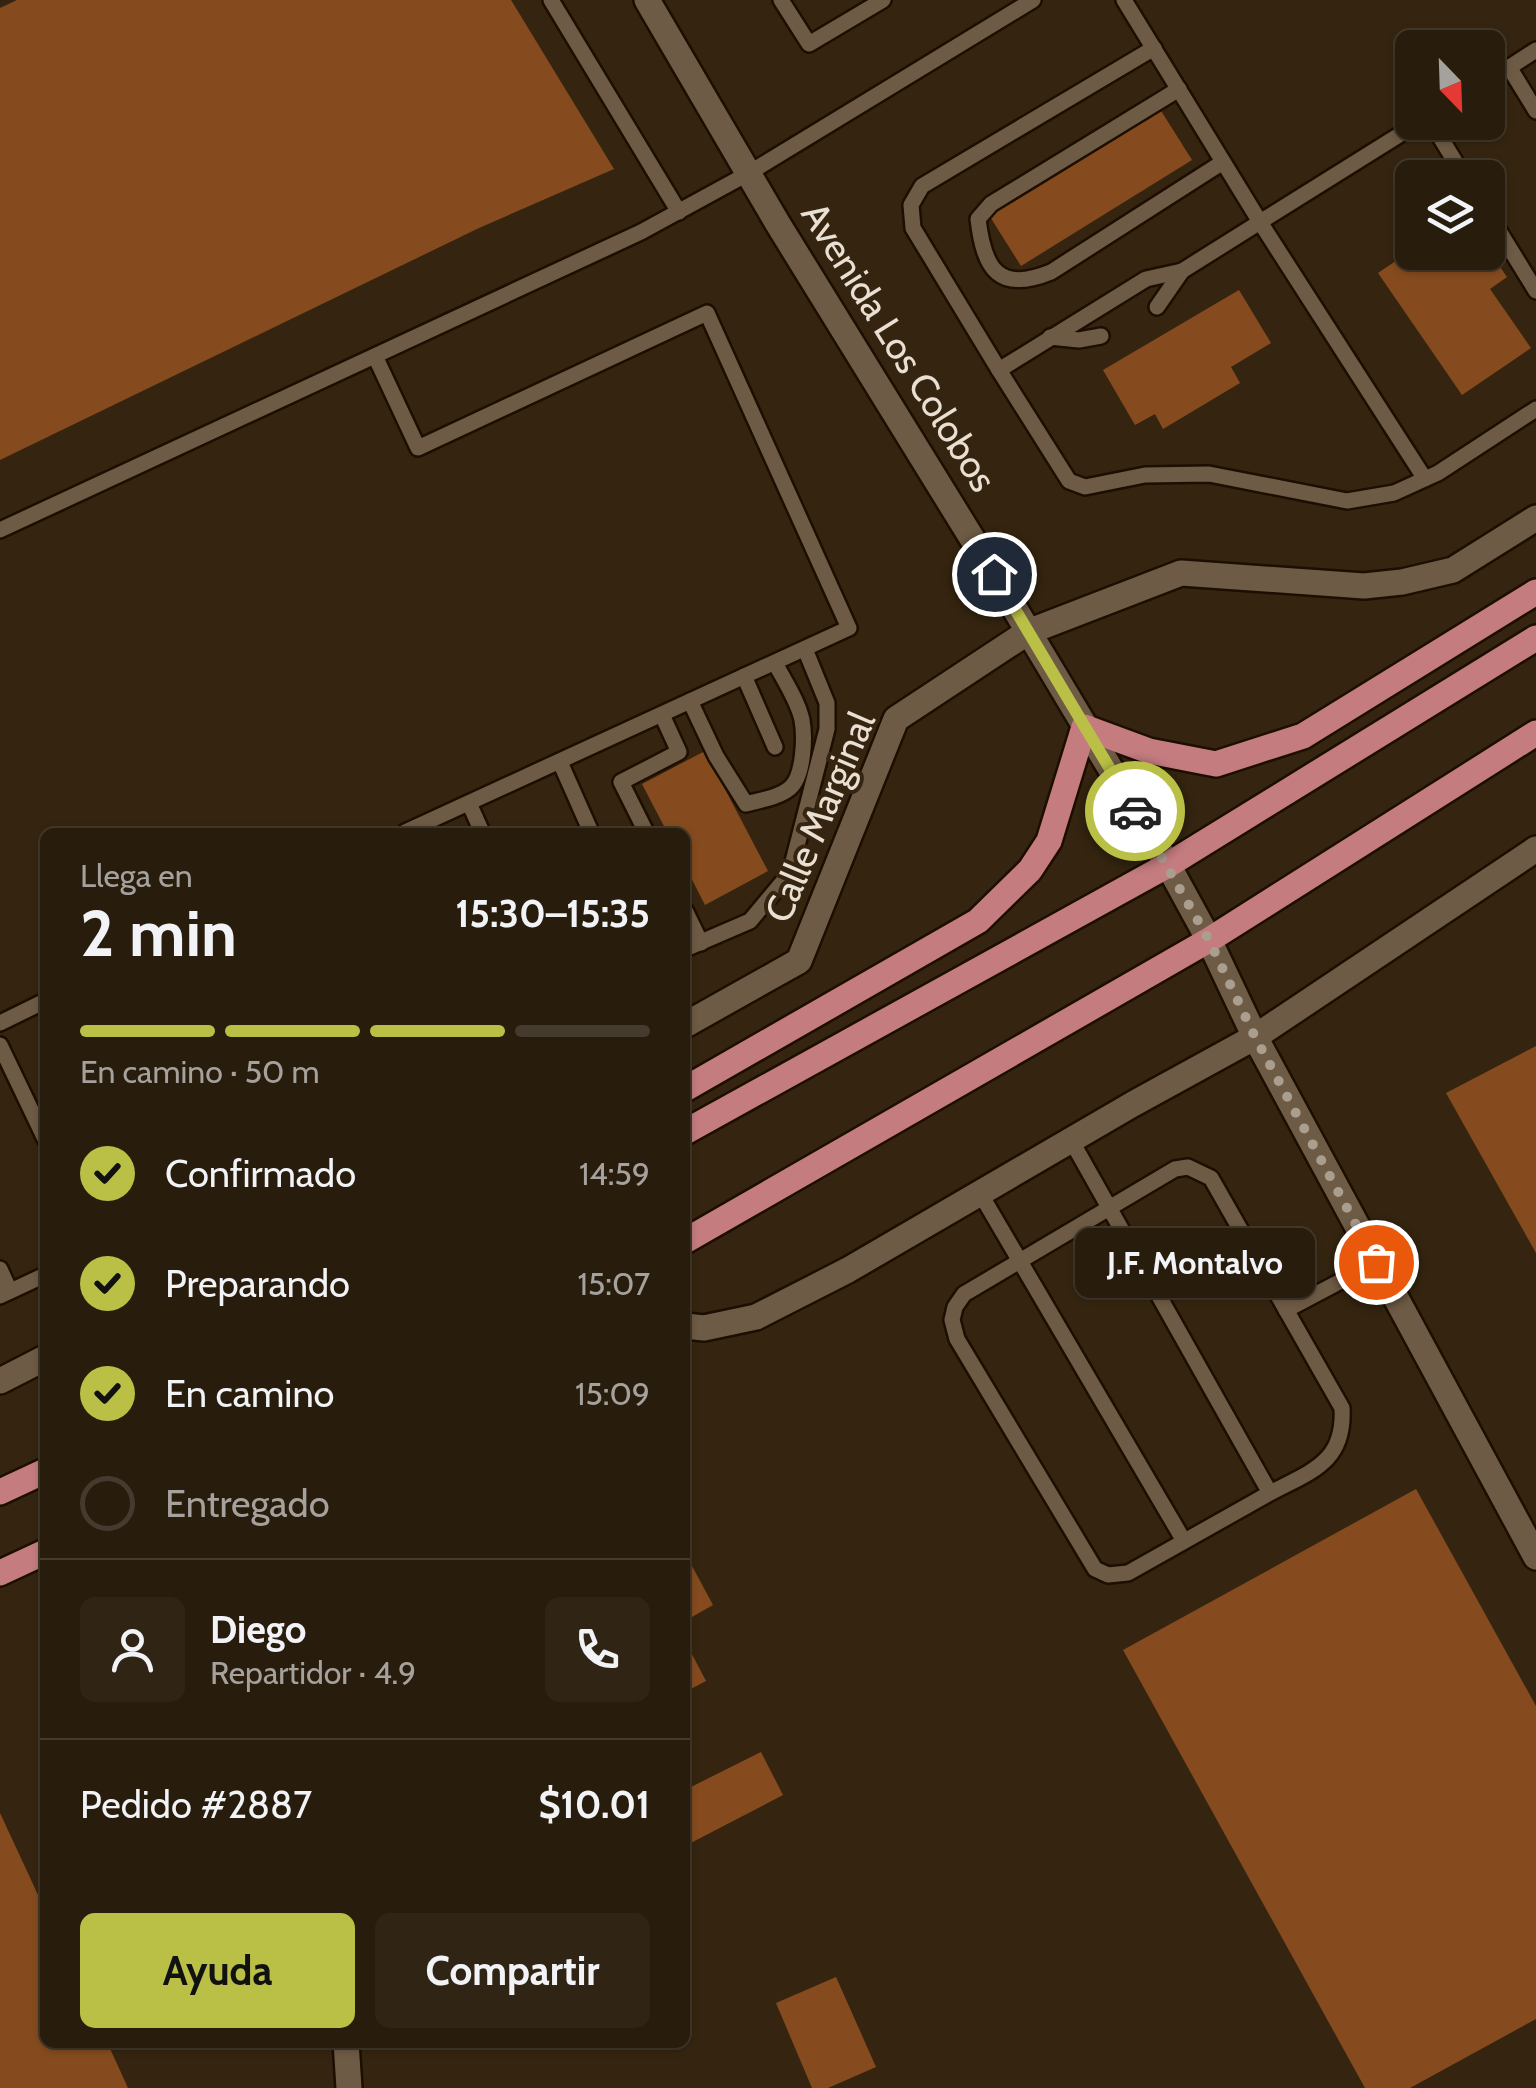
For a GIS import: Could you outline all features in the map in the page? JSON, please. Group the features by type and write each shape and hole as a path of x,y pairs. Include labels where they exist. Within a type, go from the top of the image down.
{"main road":[{"path":"690,1086 978,921 1030,870 1049,841 1084,727 1149,751 1216,764 1303,736 1536,592"},
{"path":"690,1129 1168,865 1536,638"},
{"path":"690,1238 1209,940 1536,733"},
{"path":"0,1492 40,1474"},
{"path":"0,1573 40,1554"}],"street":[{"name":"Avenida Los Colobos","path":"647,0 1168,865 1255,1037 1536,1557"},
{"name":"Calle Marginal","path":"690,1022 800,961 896,719 1028,632 1181,573 1364,586 1402,582 1453,570 1536,518"},
{"path":"690,1327 704,1328 756,1317 797,1297 1255,1037 1536,849"},
{"path":"0,1380 40,1360"},
{"path":"346,2048 349,2088"}],"lane":[{"path":"551,0 678,212"},
{"path":"781,0 809,44 883,0"},
{"path":"0,530 678,212 749,174 1032,0"},
{"path":"1124,0 1222,162 1426,479"},
{"path":"1154,48 922,186 911,205 913,228 1069,481 1086,487 1145,475 1209,474 1347,501 1394,493 1426,479 1536,409"},
{"path":"1505,70 1536,50"},
{"path":"1509,67 1536,110"},
{"path":"1179,89 991,204 978,219 981,244 991,266 1005,278 1026,282 1051,272 1222,162"},
{"path":"999,370 1146,278 1182,271 1395,138"},
{"path":"1505,241 1536,292"},
{"path":"1157,307 1182,271"},
{"path":"376,356 418,448 707,313 849,628 414,828"},
{"path":"1050,337 1079,340 1101,336"},
{"path":"690,948 750,921 790,873 827,729 827,703 805,649"},
{"path":"690,702 716,756 746,804 774,797 792,786 799,770 802,742 802,719 775,663"},
{"path":"744,676 775,747"},
{"path":"644,828 621,782 679,752 662,714"},
{"path":"560,762 589,828"},
{"path":"469,803 480,828"},
{"path":"690,920 701,942"},
{"path":"0,1022 40,1003"},
{"path":"0,1045 40,1129"},
{"path":"1070,1140 1270,1492"},
{"path":"1175,1169 1200,1171 1211,1178 1342,1408 1343,1426 1338,1447 1314,1470 1128,1573 1108,1574 1096,1569 957,1339 952,1320 958,1301 1109,1207 1175,1169"},
{"path":"980,1193 1184,1541"},
{"path":"1286,1310 1376,1262"},
{"path":"0,1270 5,1294 40,1277"}],"building":[{"path":"17,0 511,0 614,169 479,228 0,460 0,8"},
{"path":"1158,106 1192,160 1021,266 987,212"},
{"path":"1395,262 1395,270 1502,270 1507,277 1490,289 1531,348 1462,395 1378,273"},
{"path":"1239,290 1271,343 1231,367 1240,383 1163,429 1155,414 1135,425 1103,370"},
{"path":"705,751 768,871 705,905 690,876 690,828 665,828 642,784"},
{"path":"1536,1046 1536,1253 1446,1093"},
{"path":"1416,1489 1536,1706 1536,2019 1410,2088 1365,2088 1123,1650"},
{"path":"690,1562 713,1605 690,1618"},
{"path":"690,1651 706,1681 690,1689"},
{"path":"761,1752 783,1795 690,1843 690,1788"},
{"path":"0,1813 40,1899 40,2048 110,2048 128,2088 0,2088"},
{"path":"836,1977 876,2067 828,2088 812,2088 776,2003"}],"way so far":[{"path":"1135,811 1209,940 1255,1037 1376,1262"}],"place":[{"name":"J.F. Montalvo","path":"1376,1262"}],"route":[{"path":"994,574 1135,811"}]}
